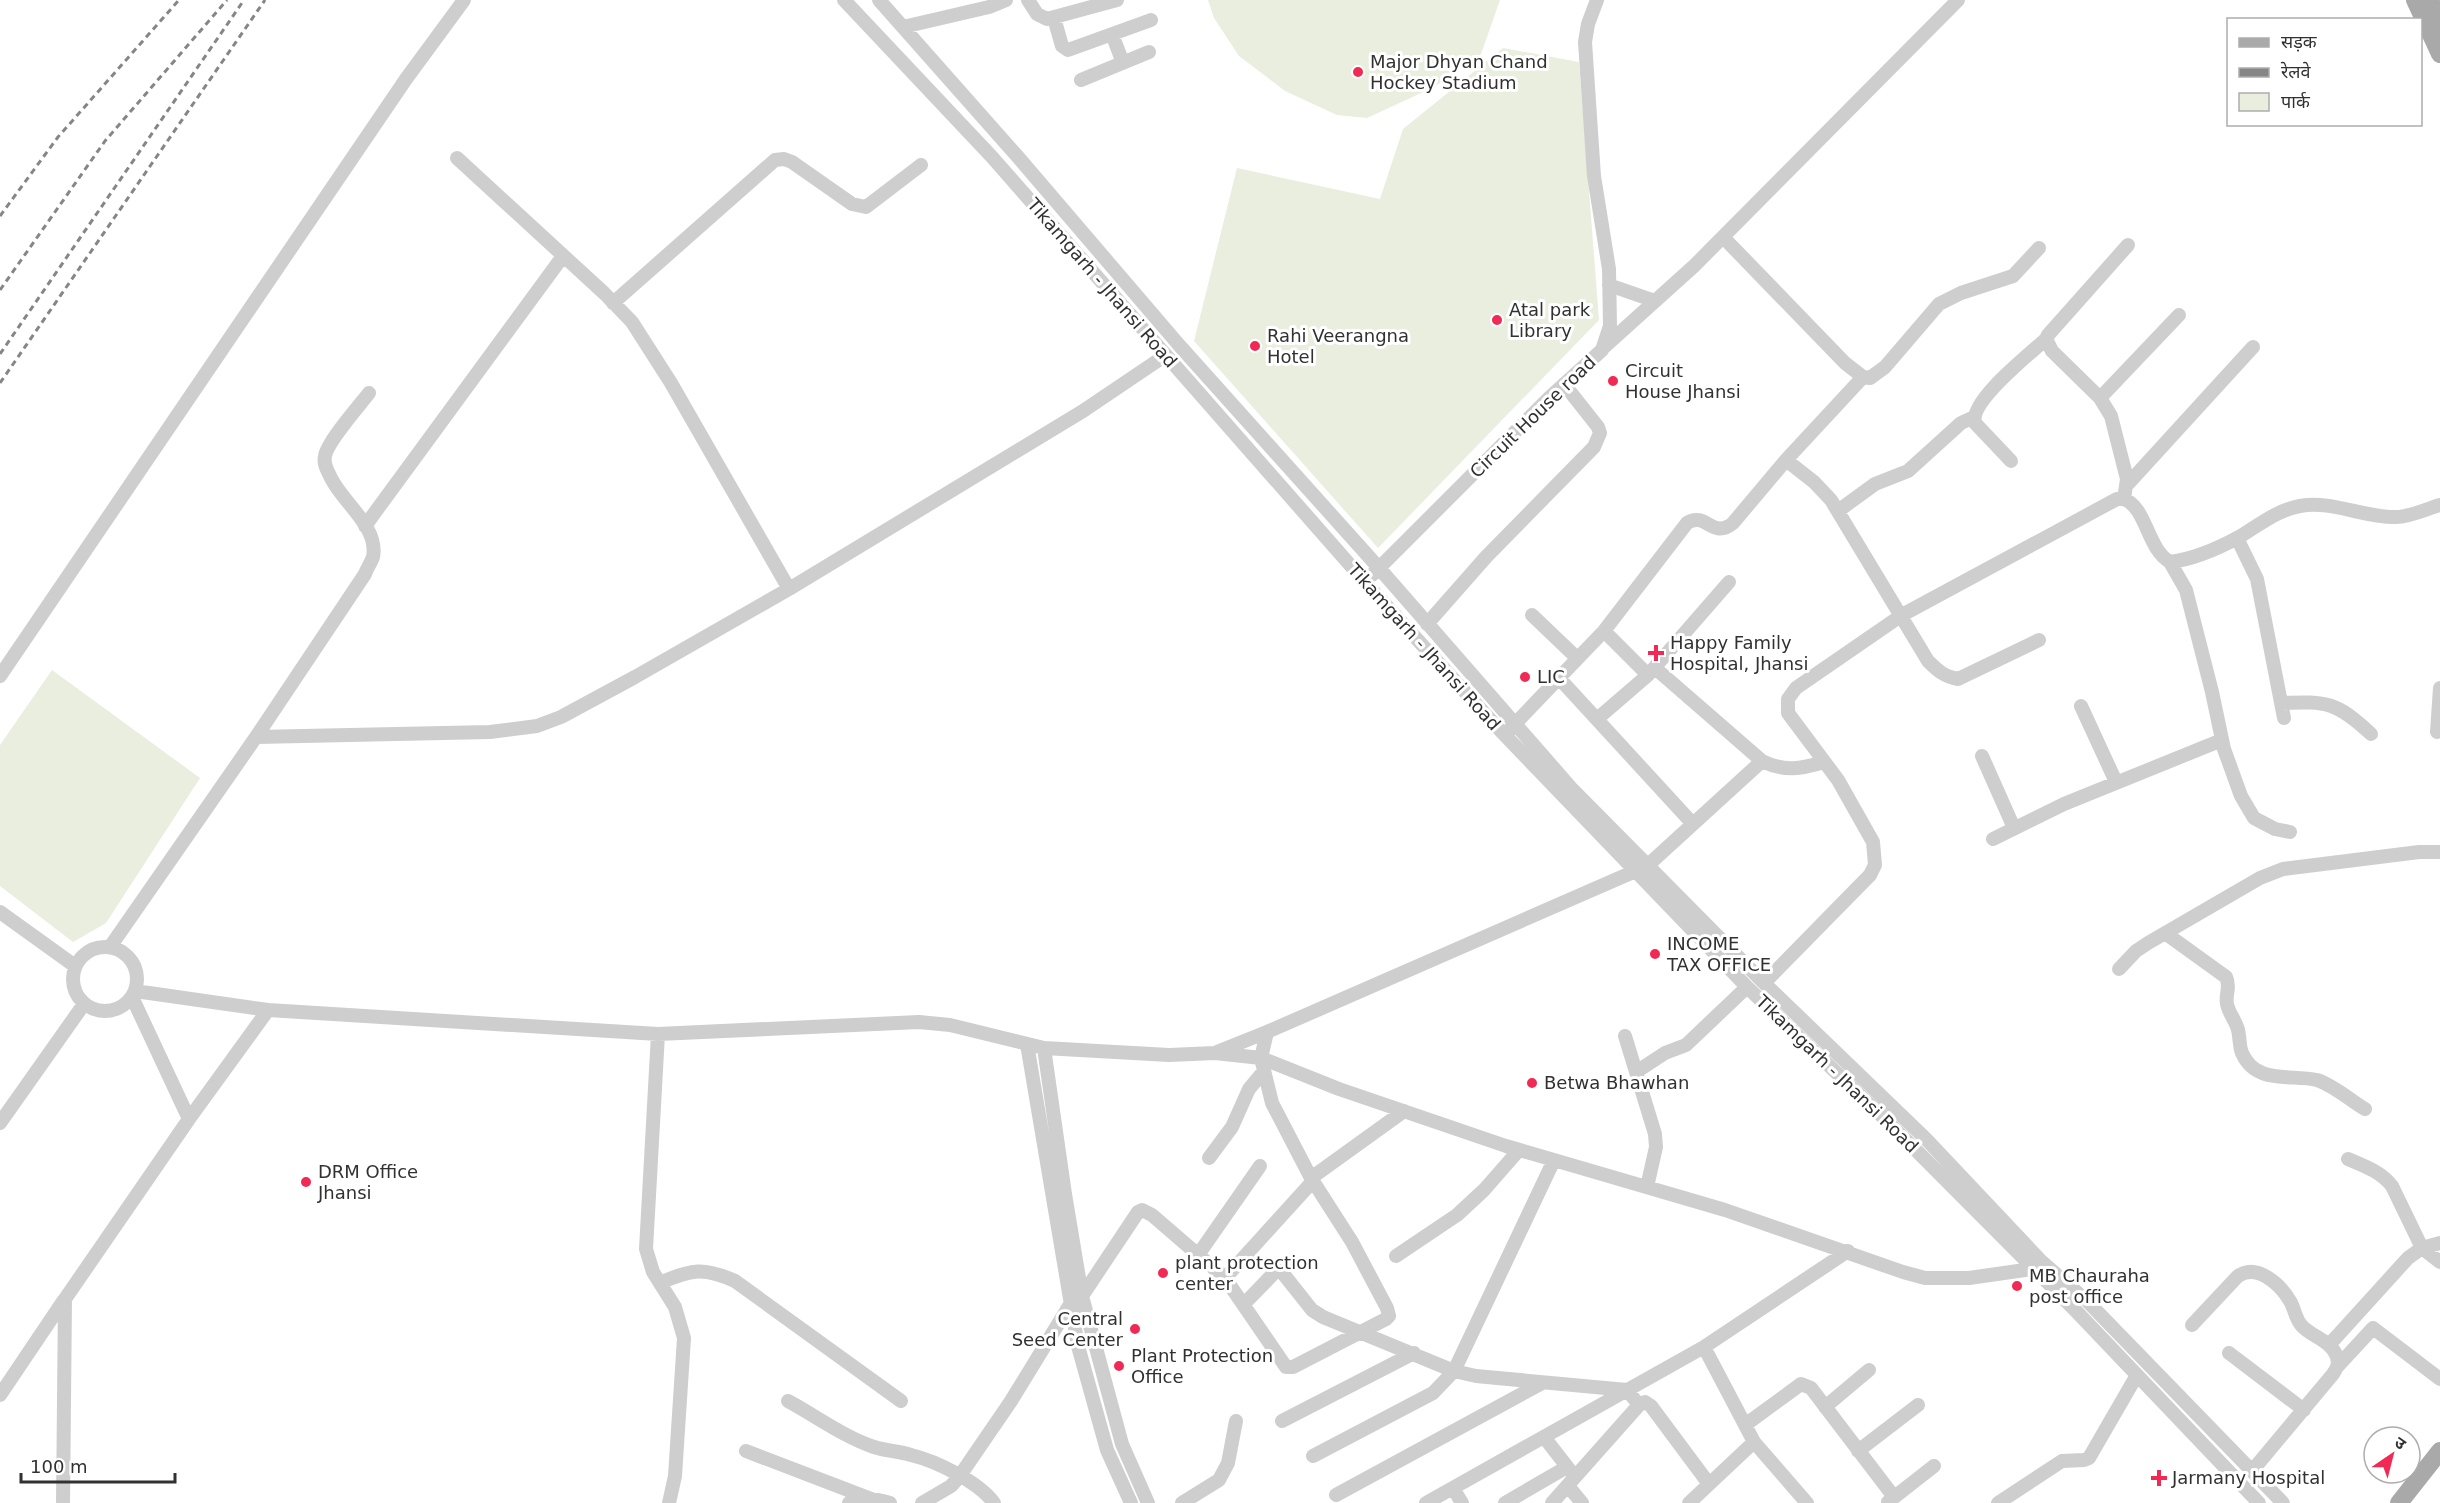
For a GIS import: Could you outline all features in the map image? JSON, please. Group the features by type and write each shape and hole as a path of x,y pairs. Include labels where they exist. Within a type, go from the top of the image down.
{"main road":[{"path":"2415,0 2440,54"},
{"path":"2430,0 2440,25"},
{"path":"2399,1503 2440,1451"},
{"path":"2411,1503 2440,1465"}],"street":[{"path":"0,676 406,79 464,0"},
{"name":"Tikamgarh - Jhansi Road","path":"844,0 992,157 1365,582 1504,735 1641,869 1764,982 1936,1150 2036,1265"},
{"name":"Tikamgarh - Jhansi Road","path":"879,0 1253,430 1379,568 1641,869 1748,987 1925,1161 2036,1265"},
{"path":"903,27 989,7 1006,0"},
{"path":"1028,0 1041,17 1054,18 1117,0"},
{"name":"Circuit House road","path":"1365,582 1564,384 1602,350 1610,326 1609,269 1594,176 1586,42 1588,24 1597,0"},
{"path":"1602,350 1723,237 1958,0"},
{"path":"1054,18 1064,49 1072,49 1150,20"},
{"path":"1112,34 1123,63"},
{"path":"1081,80 1149,52"},
{"path":"457,158 632,322 660,366 789,589"},
{"path":"613,303 775,160 784,159 792,162 852,204 866,207 921,165"},
{"path":"1723,237 1845,363 1863,377 1870,378 1885,367 1939,304 1961,293 2013,276 2039,248"},
{"path":"1838,511 1875,484 1912,468 1961,423 1974,417 1991,391 2046,339 2128,245"},
{"path":"366,526 563,256"},
{"path":"1102,285 1117,273"},
{"path":"1609,285 1655,301"},
{"path":"2100,398 2179,315"},
{"path":"2046,339 2052,351 2100,398 2111,416 2125,467 2125,492 2159,552 2170,562 2186,590 2222,740 2241,796 2254,818 2275,829 2290,831"},
{"path":"1764,982 1870,875 1875,865 1873,842 1838,780 1788,713 1788,699 1796,688 1902,615 2125,492 2253,347"},
{"path":"256,737 490,732 537,726 561,717 635,678 789,589 1083,411 1166,355"},
{"path":"1504,735 1604,631 1687,523 1700,520 1719,530 1726,529 1863,377"},
{"path":"1427,624 1486,557 1594,447 1598,440 1600,433 1598,428 1564,384"},
{"path":"110,947 256,737 364,574 372,558 373,543 366,526 334,484 325,465 325,455 330,445 369,393"},
{"path":"1974,417 1975,423 2011,461"},
{"path":"1786,460 1821,488 1838,511 1923,652 1936,669 1947,677 1958,679 2039,640"},
{"path":"2170,562 2189,559 2237,538 2274,515 2298,506 2321,505 2380,516 2399,517 2440,505"},
{"path":"2237,538 2258,579 2284,718"},
{"path":"1598,719 1651,671 1729,582"},
{"path":"1532,615 1577,658"},
{"path":"1604,631 1762,761 1783,769 1801,768 1824,762"},
{"path":"1558,677 1693,824"},
{"path":"2437,732 2440,688"},
{"path":"2282,703 2314,702 2333,705 2356,720 2371,734"},
{"path":"2081,706 2116,782"},
{"path":"1993,839 2116,782 2222,740"},
{"path":"1982,756 2014,828"},
{"path":"1215,1053 1641,869 1762,761"},
{"path":"2119,969 2136,951 2165,933 2260,878 2283,869 2419,852 2440,852"},
{"path":"0,912 75,966"},
{"path":"2165,933 2226,977 2229,983 2227,1007 2238,1030 2241,1051 2254,1068 2264,1074 2277,1077 2318,1081 2365,1109"},
{"path":"110,947 121,951 130,958 135,968 137,980 133,994 124,1005 115,1010 94,1009 84,1004 73,987 75,966 89,950 110,947"},
{"path":"1636,1072 1665,1053 1686,1045 1748,987"},
{"path":"133,994 268,1010 658,1034 919,1022 950,1025 1044,1048 1169,1055 1215,1053 1263,1065 1339,1089 1519,1150 1725,1210 1925,1278 1969,1278 2036,1265 2087,1301 2283,1503"},
{"path":"133,994 189,1119"},
{"path":"1774,1014 1784,1002"},
{"path":"0,1123 84,1004"},
{"path":"0,1395 189,1119 268,1010"},
{"path":"922,1503 951,1486 960,1477 1076,1300 1138,1212 1142,1210 1152,1215 1225,1278 1281,1364 1290,1368 1386,1319 1389,1313 1353,1242 1312,1179 1272,1103 1263,1065 1267,1032"},
{"path":"658,1034 646,1249 653,1272 675,1307 684,1338 675,1476 669,1503"},
{"path":"1625,1036 1655,1134 1656,1147 1647,1187"},
{"path":"1027,1044 1076,1300 1122,1444 1148,1503"},
{"path":"1044,1048 1065,1194 1076,1300 1078,1346 1107,1450 1130,1503"},
{"path":"1209,1158 1236,1120 1249,1089 1263,1065"},
{"path":"1225,1278 1312,1179 1404,1111"},
{"path":"1396,1256 1457,1215 1478,1196 1519,1150"},
{"path":"1925,1161 1936,1150"},
{"path":"2348,1159 2386,1178 2422,1248 2440,1262"},
{"path":"1312,1456 1433,1393 1454,1371 1554,1160"},
{"path":"1198,1255 1260,1166"},
{"path":"2329,1345 2408,1258 2422,1248 2440,1243"},
{"path":"1426,1503 1704,1347 1848,1251"},
{"path":"2036,1265 2259,1503"},
{"path":"1244,1304 1275,1272 1281,1270 1312,1310 1454,1371 1476,1376 1628,1390 1639,1405"},
{"path":"660,1283 684,1272 700,1271 717,1273 735,1281 901,1401"},
{"path":"2192,1325 2243,1272 2260,1273 2277,1286 2291,1302 2300,1324 2329,1345 2337,1354 2337,1368"},
{"path":"63,1503 65,1299"},
{"path":"2252,1471 2373,1328 2440,1379"},
{"path":"1704,1347 1754,1442 1807,1503"},
{"path":"1282,1421 1414,1353"},
{"path":"2229,1353 2304,1410"},
{"path":"1825,1407 1869,1370"},
{"path":"2005,1501 2062,1461 2089,1458 2137,1375"},
{"path":"1336,1495 1543,1382"},
{"path":"1745,1425 1801,1384 1810,1388 1825,1407 1891,1500 1934,1466"},
{"path":"788,1401 875,1448 922,1458 979,1488 994,1503"},
{"path":"1552,1503 1570,1477 1639,1405 1645,1402 1651,1406 1709,1484"},
{"path":"1858,1451 1918,1405"},
{"path":"1182,1503 1218,1480 1228,1463 1236,1421"},
{"path":"1544,1437 1570,1477 1582,1503"},
{"path":"1689,1503 1754,1442"},
{"path":"746,1451 874,1500 890,1503"},
{"path":"1506,1503 1570,1477"},
{"path":"1453,1488 1462,1503"},
{"path":"849,1503 858,1500 874,1500"}],"green space":[{"name":"Major Dhyan Chand Hockey Stadium","path":"1208,0 1500,0 1481,54 1434,87 1367,118 1337,115 1285,91 1239,56 1214,18"},
{"path":"1503,48 1579,62 1599,320 1378,548 1194,341 1237,168 1380,199 1403,129"},
{"path":"52,670 200,778 106,923 73,942 0,886 0,745"}],"railway":[{"path":"0,216 58,137 179,0"},
{"path":"0,290 105,141 227,0"},
{"path":"0,354 244,0"},
{"path":"0,383 265,0"}],"place":[{"name":"Major Dhyan Chand Hockey Stadium","path":"1358,72"},
{"name":"Atal park Library","path":"1497,320"},
{"name":"Rahi Veerangna Hotel","path":"1255,346"},
{"name":"Circuit House Jhansi","path":"1613,381"},
{"name":"Happy Family Hospital, Jhansi","path":"1656,653"},
{"name":"LIC","path":"1525,677"},
{"name":"INCOME TAX OFFICE","path":"1655,954"},
{"name":"Betwa Bhawhan","path":"1532,1083"},
{"name":"DRM Office Jhansi","path":"306,1182"},
{"name":"plant protection center","path":"1163,1273"},
{"name":"MB Chauraha post office","path":"2017,1286"},
{"name":"Central Seed Center","path":"1135,1329"},
{"name":"Plant Protection Office","path":"1119,1366"},
{"name":"Jarmany Hospital","path":"2159,1478"}]}
